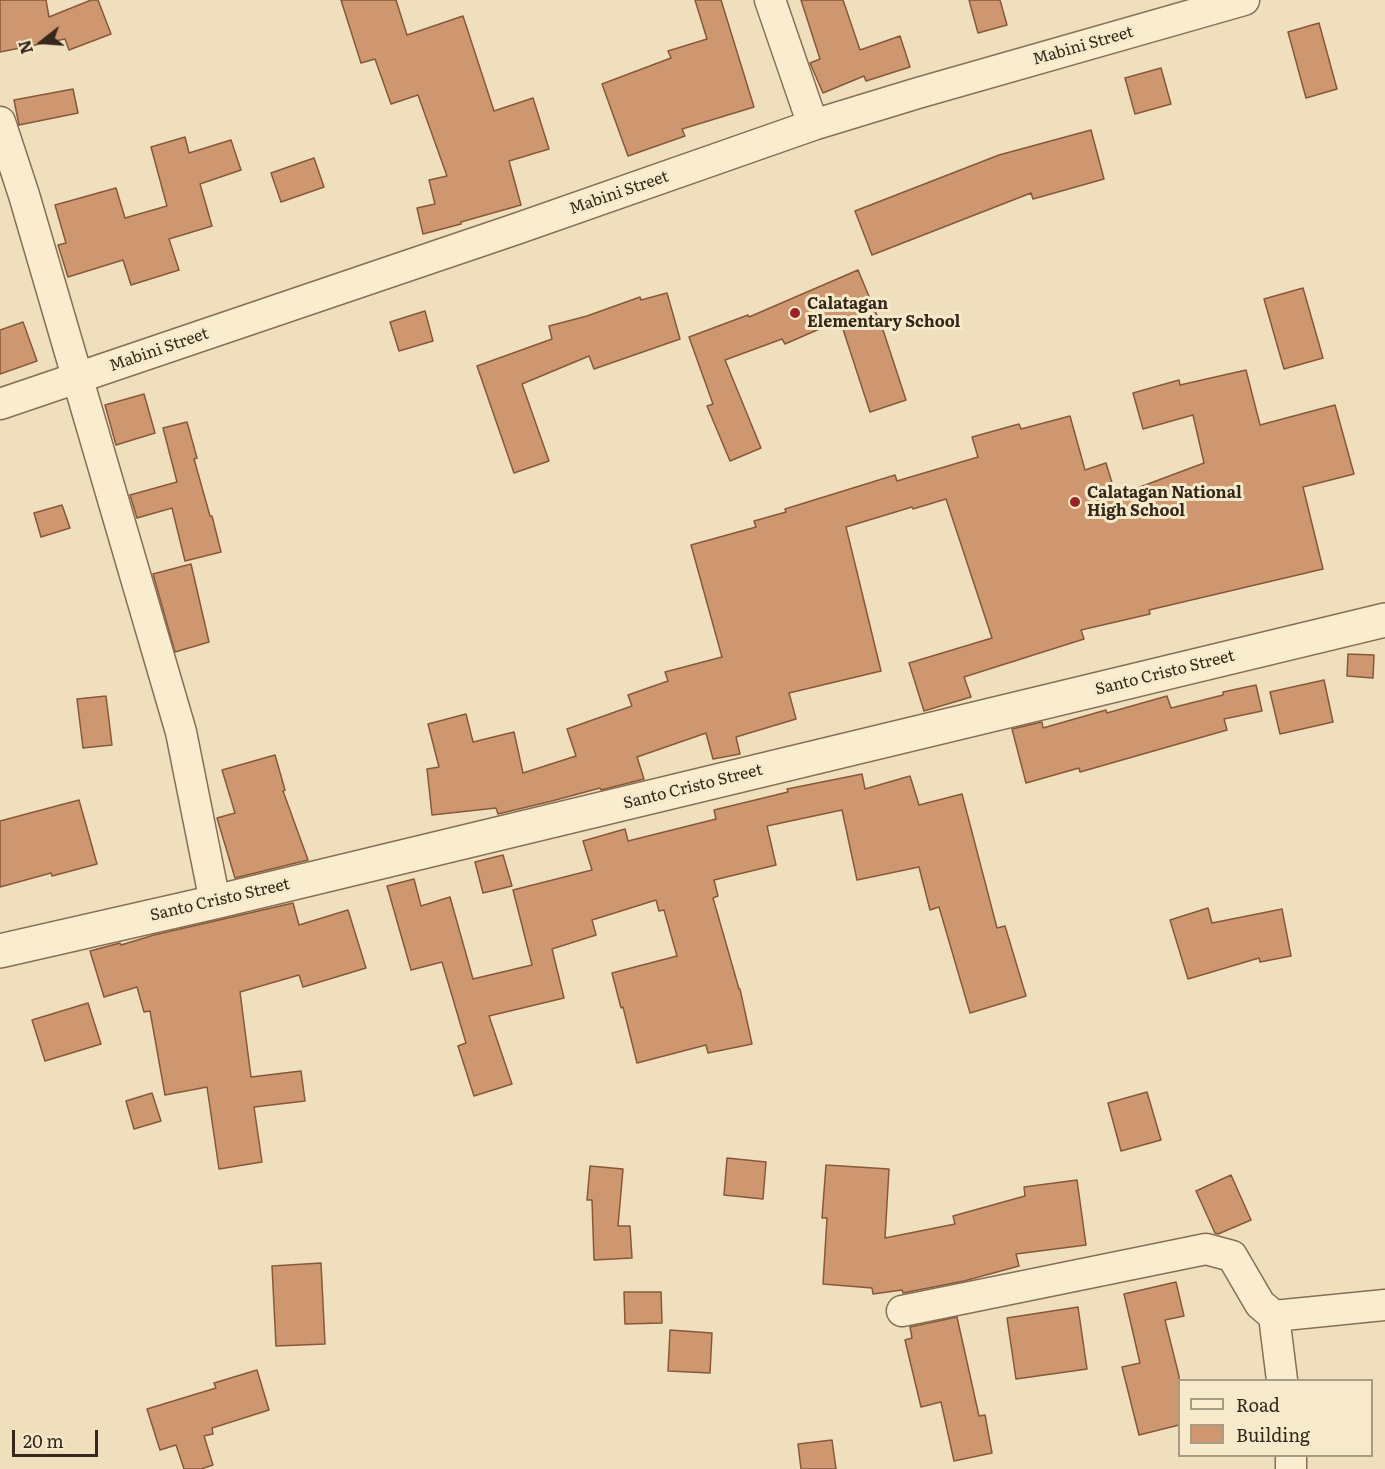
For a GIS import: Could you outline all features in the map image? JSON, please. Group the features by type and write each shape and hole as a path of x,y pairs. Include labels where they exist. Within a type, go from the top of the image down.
{"street":[{"path":"770,0 813,125"},
{"name":"Mabini Street","path":"0,404 516,229 813,125 1244,0"},
{"path":"0,122 24,195 181,732 215,902"},
{"name":"Santo Cristo Street","path":"0,951 215,902 1385,620"},
{"path":"902,1311 1206,1249 1232,1256 1260,1304 1274,1316 1282,1379"},
{"path":"1274,1316 1385,1305"}],"building":[{"path":"0,0 46,0 49,17 91,0 98,0 111,34 69,50 65,39 0,52"},
{"path":"341,0 396,0 407,35 463,16 494,111 533,98 549,149 509,161 521,205 423,234 417,208 435,204 429,180 447,176 418,95 391,104 375,59 361,63"},
{"path":"695,0 721,0 754,107 682,129 685,136 628,156 602,84 671,58 668,51 707,39"},
{"path":"801,0 843,0 860,50 900,36 910,67 866,81 864,76 823,93 810,63 820,59"},
{"path":"969,0 1000,0 1007,25 978,33"},
{"path":"1319,23 1337,89 1306,98 1288,32"},
{"path":"1161,68 1171,104 1135,114 1125,78"},
{"path":"73,89 78,113 19,125 14,100"},
{"path":"1091,130 1104,179 1033,199 1031,193 872,255 855,211 999,155"},
{"path":"185,137 189,153 231,140 241,170 200,184 212,226 169,239 179,270 131,285 123,260 68,277 58,245 66,243 55,205 116,188 125,218 167,206 151,147"},
{"path":"314,158 324,187 281,202 271,173"},
{"path":"858,270 883,330 906,400 870,412 840,320 785,344 782,339 725,360 761,448 730,461 707,406 713,404 689,337 748,315 749,317"},
{"path":"1303,288 1323,358 1284,369 1264,299"},
{"path":"667,293 680,339 594,369 589,356 522,384 549,461 514,473 477,366 552,339 549,326 587,316 640,297 641,300"},
{"path":"425,311 433,341 399,351 390,322"},
{"path":"23,322 37,361 0,374 0,330"},
{"path":"1246,370 1260,425 1335,405 1354,474 1303,487 1323,569 1149,610 1150,614 1081,630 1084,639 964,677 971,697 924,711 909,663 992,638 946,499 913,509 912,507 846,527 881,671 789,693 796,719 736,737 740,754 713,759 706,733 637,757 644,779 498,814 496,808 432,815 427,769 439,767 428,724 466,714 473,742 514,732 523,773 576,756 567,729 632,706 628,695 668,681 665,672 722,657 691,545 756,527 754,521 786,512 785,509 895,475 897,481 978,457 972,437 1019,424 1021,429 1070,416 1085,470 1106,463 1116,496 1204,463 1193,415 1143,429 1133,393 1179,380 1180,385"},
{"path":"144,394 155,433 116,445 105,405"},
{"path":"187,422 197,458 194,459 221,552 185,561 172,508 137,518 130,495 177,482 163,428"},
{"path":"62,505 70,528 41,537 34,513"},
{"path":"191,564 209,642 175,652 153,574"},
{"path":"1348,654 1374,655 1373,678 1347,676"},
{"path":"1324,680 1333,722 1280,734 1270,692"},
{"path":"1256,685 1262,711 1224,719 1227,730 1080,772 1079,768 1026,783 1012,729 1042,722 1043,728 1167,696 1171,708 1223,695 1223,692"},
{"path":"106,696 112,745 83,748 77,699"},
{"path":"275,755 285,790 283,791 308,860 235,878 217,818 235,813 222,770"},
{"path":"862,774 865,789 910,776 919,805 962,794 997,928 1005,926 1026,996 970,1013 939,907 930,910 919,867 857,880 842,810 767,826 776,865 714,880 718,896 713,898 740,989 752,1044 708,1053 706,1045 637,1063 612,973 677,956 664,910 659,911 656,900 592,920 596,935 552,949 564,998 489,1016 512,1084 474,1096 458,1046 466,1043 442,962 411,970 387,886 414,879 421,906 450,897 473,979 532,965 513,890 592,870 583,841 625,829 628,841 716,819 714,810 788,792 787,789"},
{"path":"79,800 97,864 52,876 51,873 0,887 0,821"},
{"path":"503,855 512,886 483,893 475,862"},
{"path":"293,903 299,925 348,910 366,968 303,987 299,975 240,992 251,1077 301,1071 305,1101 254,1107 262,1162 219,1169 207,1087 165,1095 150,1011 144,1012 137,987 104,997 90,951"},
{"path":"1208,908 1212,923 1282,909 1291,956 1260,962 1259,958 1188,979 1170,920"},
{"path":"88,1003 101,1044 45,1061 32,1020"},
{"path":"1147,1092 1161,1140 1121,1151 1108,1103"},
{"path":"152,1093 161,1121 134,1129 126,1101"},
{"path":"727,1158 766,1162 763,1199 724,1195"},
{"path":"826,1165 889,1169 885,1238 955,1224 953,1216 1025,1196 1024,1187 1077,1180 1086,1245 1016,1254 1019,1266 964,1281 903,1293 902,1290 873,1294 872,1288 823,1284 827,1218 822,1218"},
{"path":"590,1166 623,1169 618,1226 630,1226 632,1258 594,1260 592,1200 587,1200"},
{"path":"1231,1175 1251,1220 1218,1234 1215,1233 1196,1191"},
{"path":"321,1263 325,1344 276,1346 272,1266"},
{"path":"1176,1282 1184,1316 1165,1320 1179,1376 1178,1425 1139,1435 1122,1367 1140,1363 1124,1294"},
{"path":"624,1292 661,1292 662,1323 625,1324"},
{"path":"1078,1307 1087,1369 1016,1379 1007,1318"},
{"path":"957,1317 979,1416 985,1415 992,1453 954,1461 941,1402 921,1407 905,1340 912,1338 910,1327"},
{"path":"670,1330 712,1333 710,1373 668,1371"},
{"path":"257,1370 269,1410 212,1428 213,1434 204,1436 213,1465 201,1469 184,1469 176,1445 160,1450 147,1409 216,1388 214,1383"},
{"path":"832,1440 836,1469 801,1469 798,1444"}],"place":[{"name":"Calatagan Elementary School","path":"795,313"},
{"name":"Calatagan National High School","path":"1075,502"}]}
